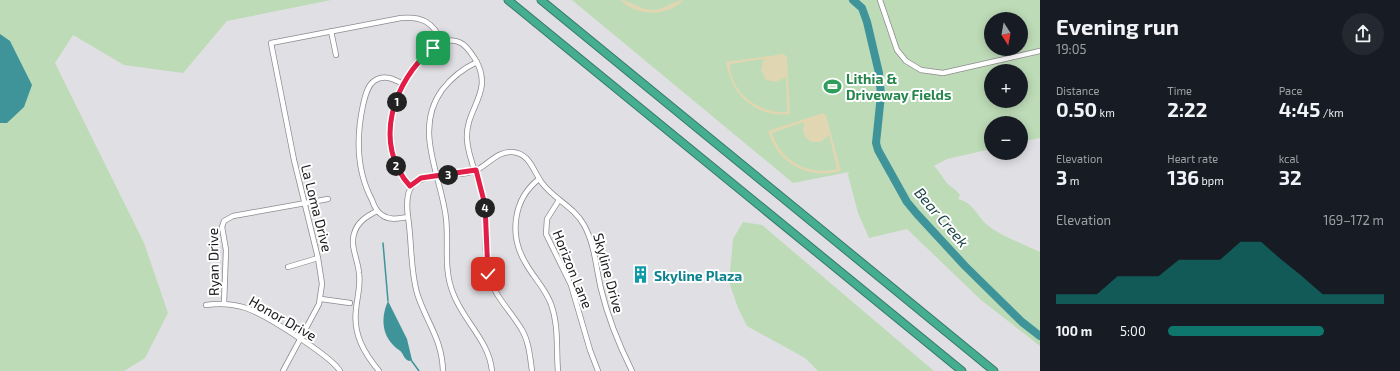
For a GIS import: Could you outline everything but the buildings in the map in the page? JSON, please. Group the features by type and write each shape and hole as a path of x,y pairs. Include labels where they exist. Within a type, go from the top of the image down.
{"highway":[{"path":"508,0 962,371"},
{"path":"541,0 994,371"}],"street":[{"path":"880,0 894,45 899,53 912,66 926,72 943,73 1040,51"},
{"path":"336,55 331,31 400,18 417,17 435,29 442,42"},
{"name":"La Loma Drive","path":"283,371 301,340 321,299 322,277 294,160 271,43 331,31"},
{"path":"443,371 440,347 422,307 414,282 406,197 410,186 400,174 394,163 390,141 391,122 403,84 418,62 442,42 456,41 471,52 477,62 482,77 482,89 467,127 467,137 469,151 476,170 485,205 488,274 497,293 522,331 529,350 532,371"},
{"path":"477,62 453,76 436,99 431,110 428,124 428,139 446,219 446,266 449,283 458,305 486,349 492,371"},
{"path":"403,84 389,78 378,79 370,85 359,124 359,156 365,186 377,211 387,218 408,217"},
{"name":"Skyline Drive","path":"410,186 421,178 476,170 484,167 498,155 512,152 521,155 529,161 539,179 552,194 579,218 588,234 608,314 618,342 632,371"},
{"path":"539,179 527,190 520,203 516,220 516,236 525,263 543,288 554,313 557,330 558,371"},
{"path":"304,202 328,199"},
{"name":"Horizon Lane","path":"559,200 547,219 546,234 571,286 590,350 598,371"},
{"name":"Ryan Drive","path":"224,304 226,250 222,227 224,221 233,216 304,202"},
{"path":"377,211 368,216 357,226 353,241 360,274 356,310 357,332 360,342 379,371"},
{"path":"288,267 318,258"},
{"path":"321,299 350,303"},
{"name":"Honor Drive","path":"206,305 224,304 253,311 301,340 324,356 340,371"}],"green space":[{"path":"0,0 331,0 227,21 183,73 124,65 73,35 55,63 144,243 168,313 145,358 124,371 0,371"},
{"name":"Lithia & Driveway Fields","path":"572,0 1040,0 1040,138 1028,141 1028,116 984,116 984,151 947,159 934,166 946,182 960,195 958,199 964,201 972,207 990,227 1007,237 1040,252 1040,346 981,300 907,229 869,238 858,213 848,175 849,172 793,183"},
{"path":"743,222 762,225 934,371 818,371 805,358 747,326 738,308 729,282 733,239"}],"sand":[{"path":"620,0 624,0 649,10 654,10 680,0 684,0 669,10 652,13 635,10"},
{"path":"784,54 787,57 790,114 766,112 747,102 733,85 726,62","holes":["764,59 761,70 766,80 776,82 786,77 787,112 777,112 767,109 748,100 735,84 731,74 730,64"]},
{"path":"823,113 826,115 841,171 817,173 796,167 787,161 779,152 768,131","holes":["804,122 803,132 806,138 811,142 821,142 829,135 837,169 826,171 816,170 797,164 789,159 782,151 776,143 772,133"]}],"water":[{"path":"0,34 10,41 32,85 24,107 7,123 0,123"},
{"path":"388,301 407,339 412,360 409,361 406,359 401,351 389,340 386,334 383,321 385,308"}],"waterway":[{"name":"Bear Creek","path":"853,0 862,8 867,22 879,73 881,95 876,143 878,150 907,202 917,214 965,266 1022,322 1040,336"},
{"path":"383,243 388,301"},
{"path":"411,360 419,371"}],"place":[{"name":"Lithia & Driveway Fields","path":"833,86"},
{"name":"Skyline Plaza","path":"641,275"}],"route":[{"path":"433,48 423,56 413,68 399,93 391,122 390,132 391,150 394,163 400,174 410,186 421,178 465,173 476,170 485,205 488,274"}]}
